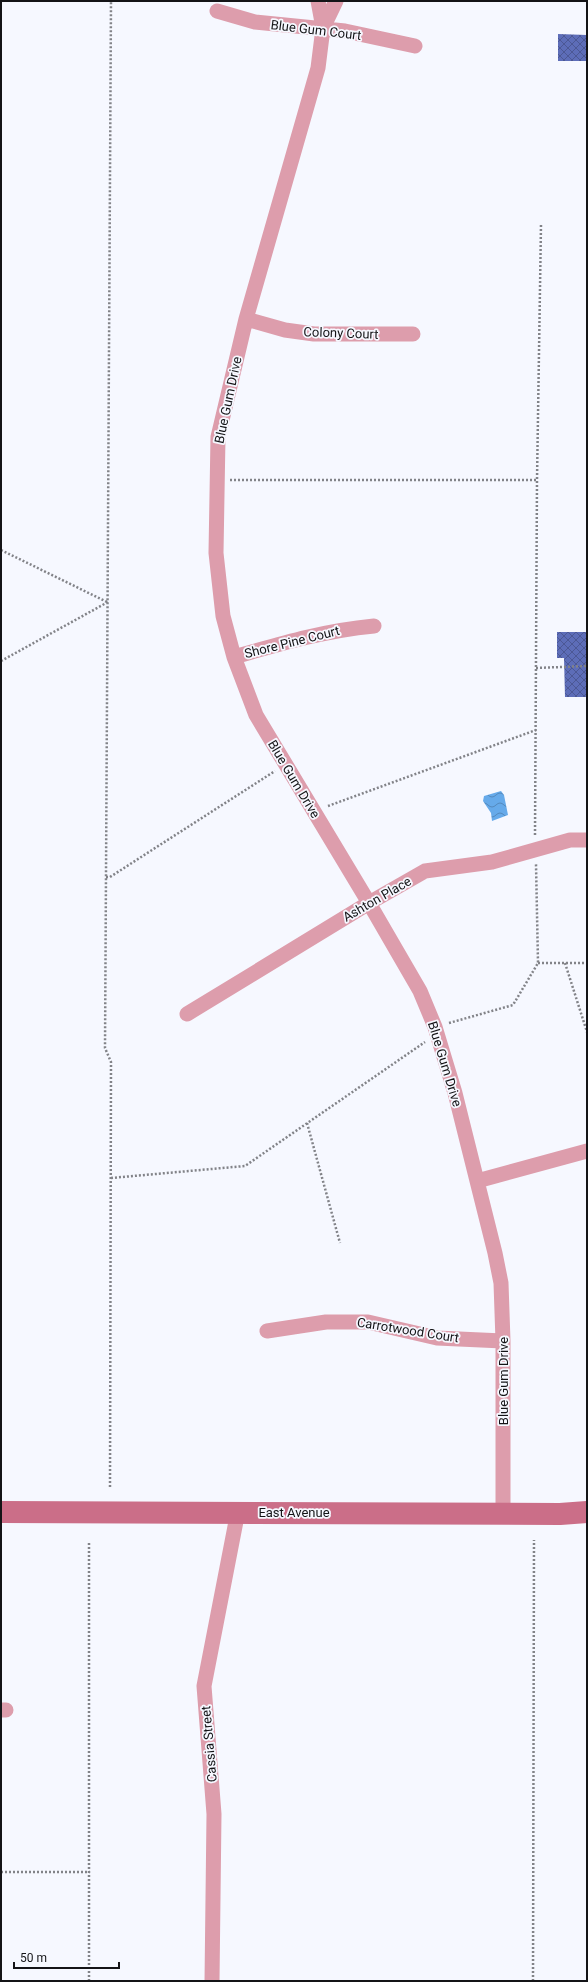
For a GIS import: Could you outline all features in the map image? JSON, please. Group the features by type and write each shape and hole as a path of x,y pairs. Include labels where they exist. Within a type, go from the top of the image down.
{"main road":[{"name":"East Avenue","path":"1,1512 238,1511 560,1514 587,1512"}],"street":[{"name":"Blue Gum Drive","path":"318,1 323,28 318,68 246,319 218,437 216,553 223,616 234,657 256,715 420,991 436,1030 455,1093 501,1283 503,1341 503,1513"},
{"name":"Blue Gum Drive","path":"323,28 336,1"},
{"name":"Blue Gum Court","path":"217,12 255,22 323,28 415,46"},
{"name":"Colony Court","path":"246,319 285,330 314,334 413,334"},
{"name":"Shore Pine Court","path":"234,657 312,635 342,629 374,626"},
{"name":"Ashton Place","path":"188,1014 369,903 424,872 492,862 570,840 587,840"},
{"path":"477,1181 587,1151"},
{"name":"Carrotwood Court","path":"267,1331 326,1322 368,1322 437,1338 503,1341"},
{"name":"Cassia Street","path":"212,1981 214,1814 204,1686 238,1511"}],"path":[{"path":"110,1487 111,1062 105,1048 111,1"},
{"path":"111,1178 245,1166 436,1030 513,1005 538,963 535,850 537,480 541,224"},
{"path":"217,480 537,480"},
{"path":"1,550 108,602"},
{"path":"1,661 108,602"},
{"path":"536,668 587,666"},
{"path":"314,811 536,730"},
{"path":"106,877 110,877 285,764"},
{"path":"538,963 587,963"},
{"path":"565,963 587,1032"},
{"path":"307,1123 340,1243"},
{"path":"533,1981 534,1540"},
{"path":"89,1541 89,1981"},
{"path":"1,1872 90,1872"}],"water":[{"path":"501,791 504,795 508,815 492,821 491,813 483,801 484,796"}],"building":[{"path":"558,34 587,35 587,61 558,61"},
{"path":"557,632 587,632 587,697 565,697 564,658 557,658"}]}
